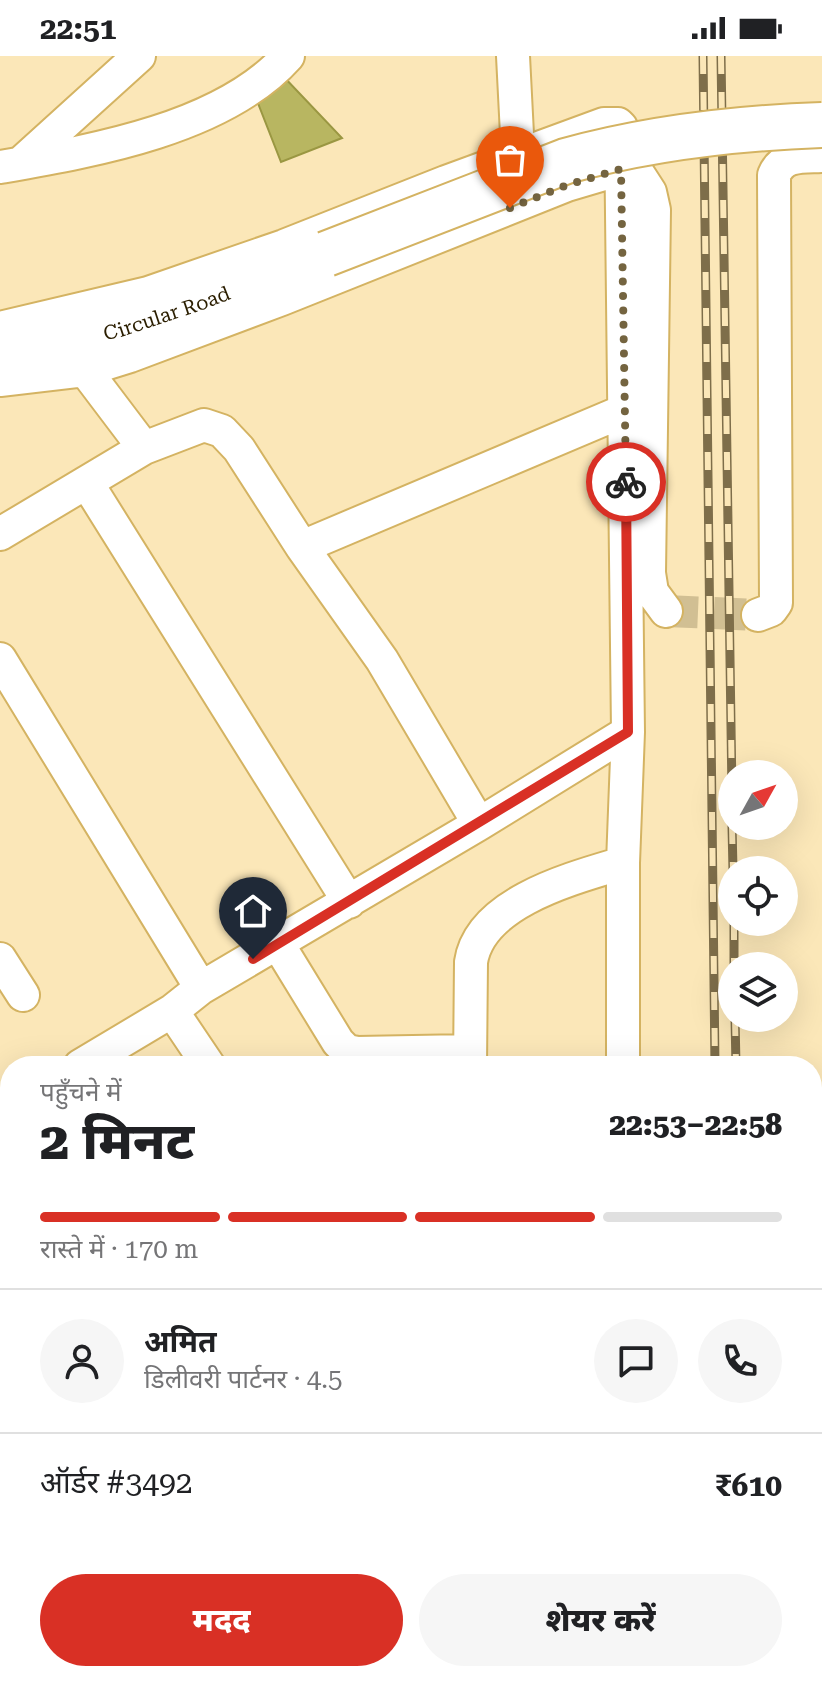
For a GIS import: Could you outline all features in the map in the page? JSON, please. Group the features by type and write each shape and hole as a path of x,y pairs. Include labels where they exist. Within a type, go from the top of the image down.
{"main road":[{"name":"Circular Road","path":"0,355 120,330 201,303 566,161 606,150 755,127 822,125"}],"street":[{"path":"10,165 139,56"},
{"path":"10,165 105,146 208,111 235,98 288,56"},
{"path":"513,56 518,154"},
{"path":"0,328 148,293 284,246 518,154 613,122 621,127 628,732 623,863 623,1056"},
{"path":"758,615 771,610 776,603 774,175 777,167 789,159 822,156"},
{"path":"0,380 85,370 130,356 567,185 621,169 639,175 646,184 654,210 649,573 652,592 666,611"},
{"path":"85,370 144,448"},
{"path":"302,547 626,410"},
{"path":"0,534 144,448 204,425 222,431 239,449 302,547 382,660 479,824"},
{"path":"87,483 349,902"},
{"path":"0,659 201,988"},
{"path":"97,1056 172,1011 201,988 628,732"},
{"path":"469,1056 471,962 473,949 485,928 512,908 557,885 623,863"},
{"path":"278,944 338,1042 343,1056"},
{"path":"0,959 23,995"},
{"path":"172,1011 202,1056"},
{"path":"350,1056 357,1053 424,1056"}],"building":[{"path":"282,75 342,138 281,162 254,93"}],"tunnel":[{"path":"666,611 758,615"}],"railway":[{"path":"703,56 715,1056"},
{"path":"721,56 732,760"},
{"path":"732,840 733,856"},
{"path":"734,936 734,952"},
{"path":"735,1032 736,1056"}],"way so far":[{"path":"510,208 567,185 621,169 626,482"}],"route":[{"path":"253,959 628,732 626,482"}]}
